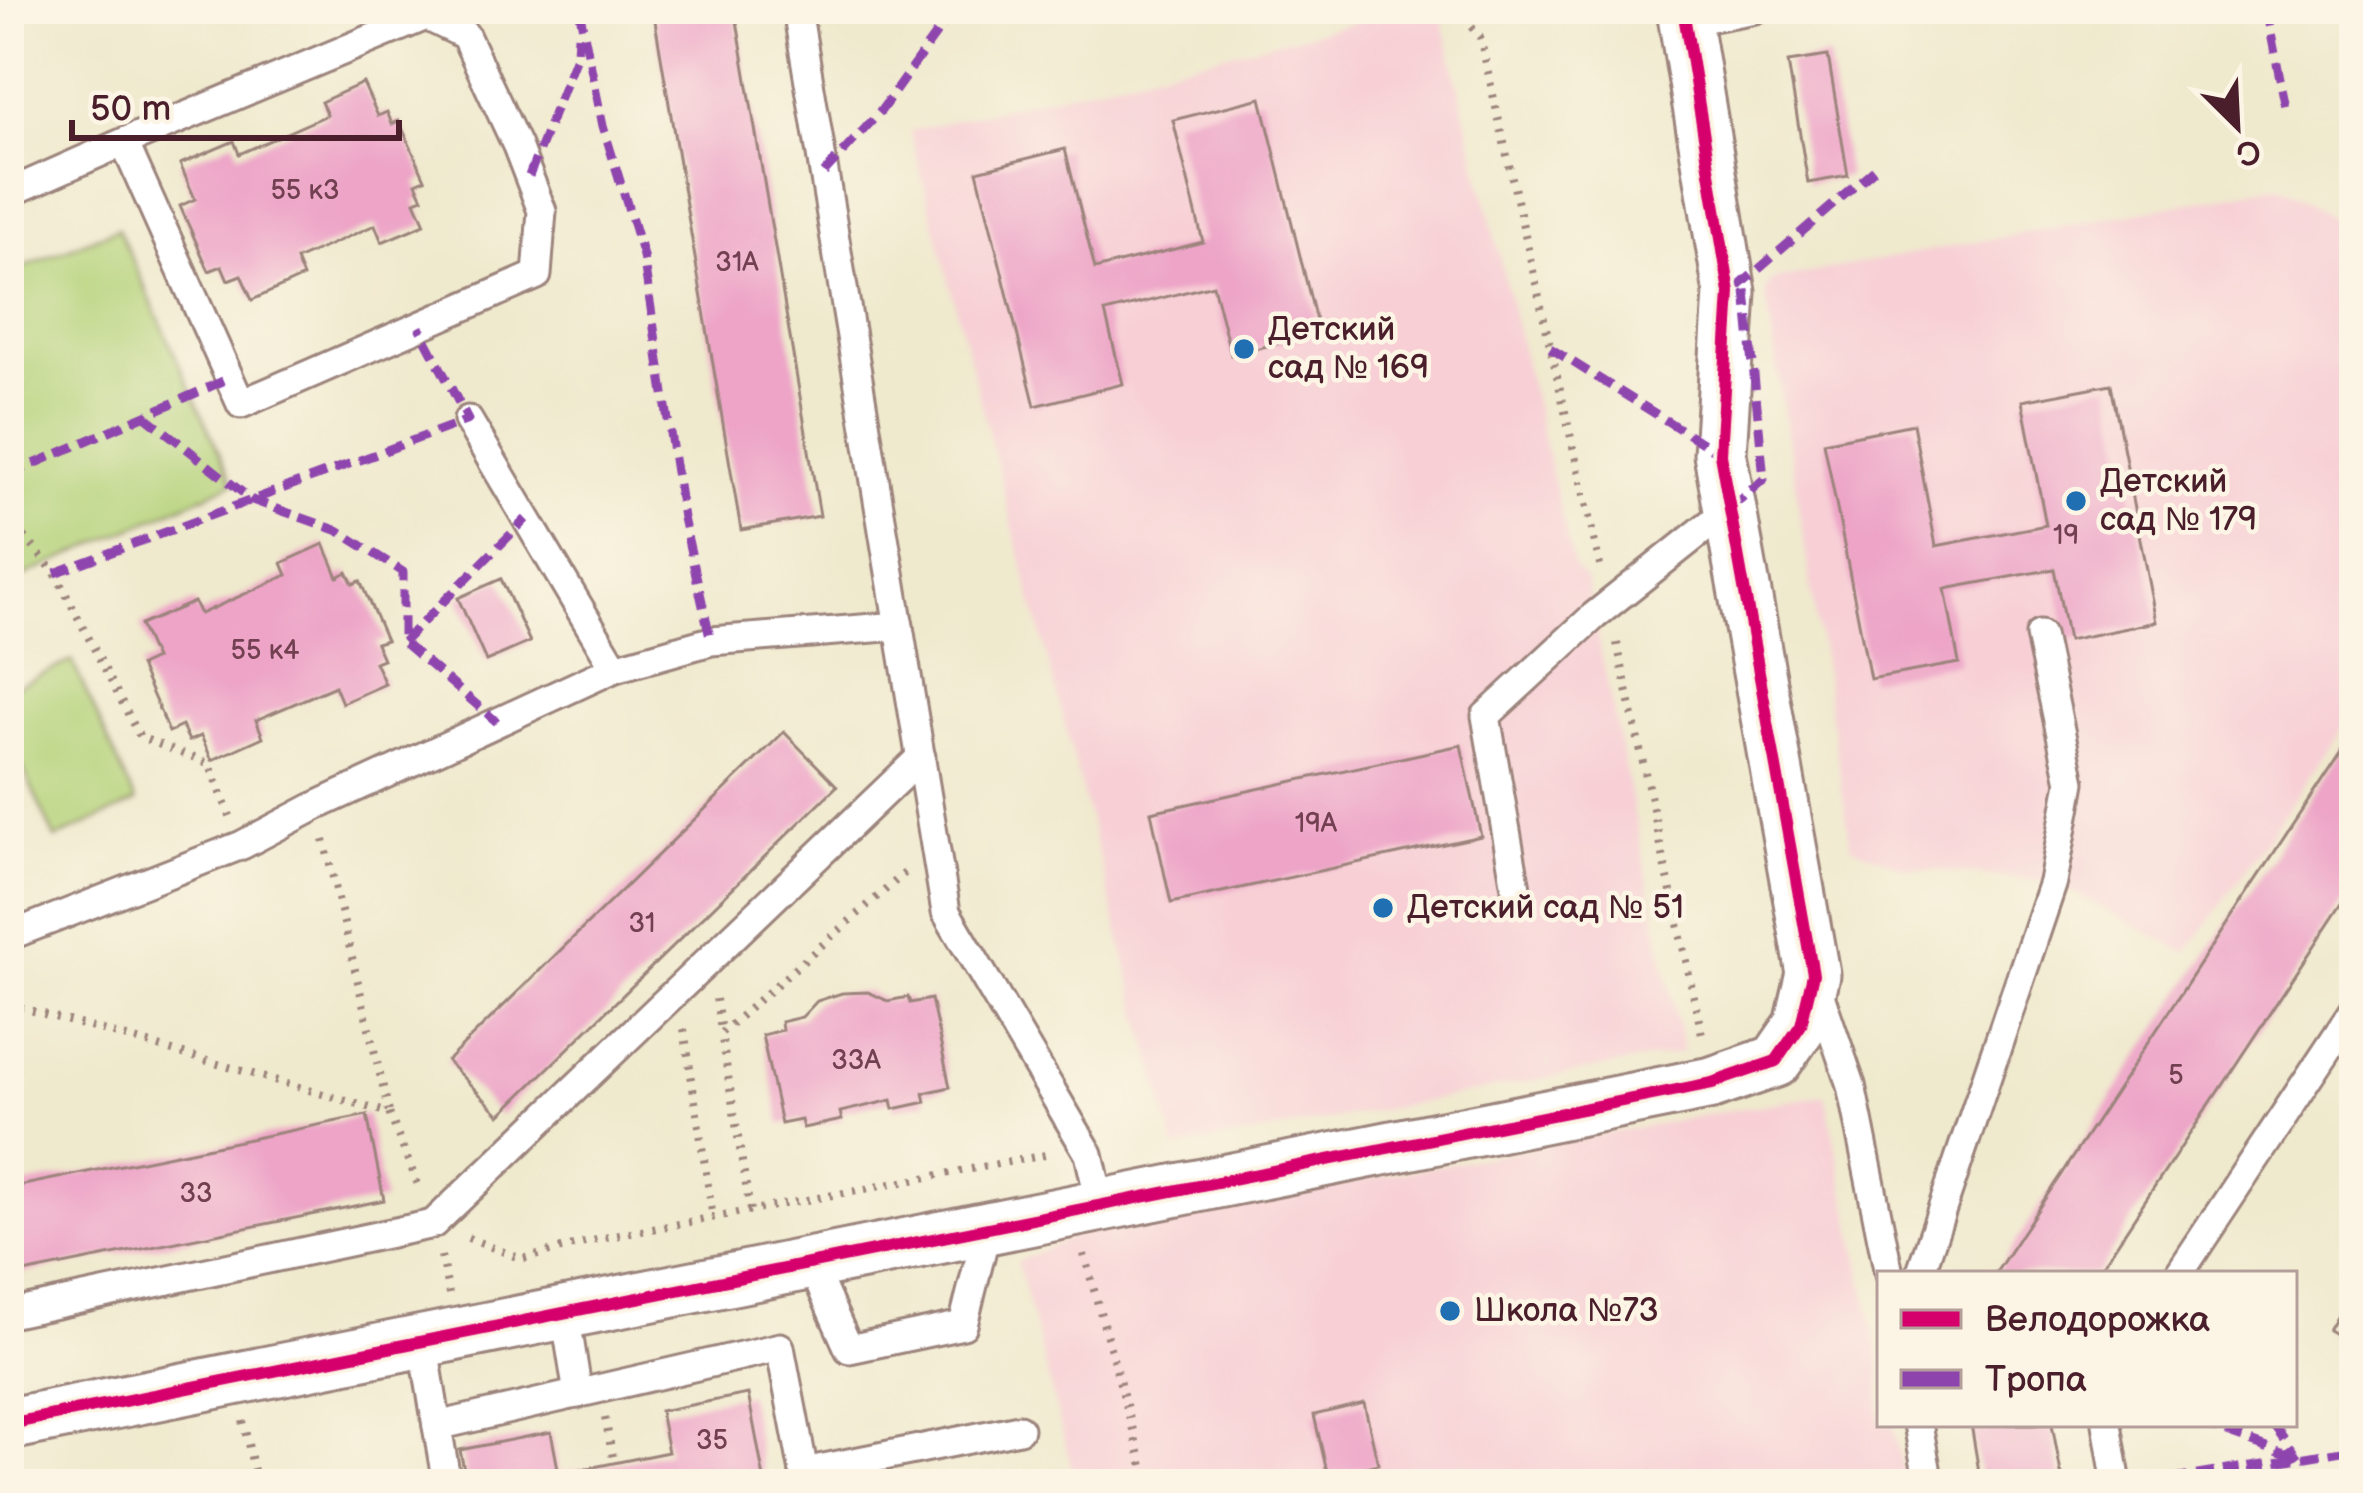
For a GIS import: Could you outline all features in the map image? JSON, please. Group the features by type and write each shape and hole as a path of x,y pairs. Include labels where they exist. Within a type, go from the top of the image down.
{"street":[{"path":"9,1424 1712,1083 1776,1061 1801,1025 1813,974 1720,454 1730,293 1680,13"}],"lane":[{"path":"797,9 946,912 1089,1154 1101,1206"},
{"path":"1680,13 1754,9"},
{"path":"9,193 124,142 426,16 465,35 517,146 542,211 537,275 241,404 124,142"},
{"path":"467,420 615,668"},
{"path":"1516,888 1486,716 1609,605 1730,508"},
{"path":"9,936 242,845 615,668 711,640 899,626"},
{"path":"1921,1271 2054,882 2071,782 2040,635"},
{"path":"9,1314 433,1224 921,757"},
{"path":"1813,974 1851,1084 1887,1271"},
{"path":"2181,1271 2354,1010"},
{"path":"811,1264 849,1349 963,1325 987,1229"},
{"path":"565,1313 578,1394"},
{"path":"441,1337 437,1426 447,1484"},
{"path":"437,1426 780,1347 805,1478 1019,1430"},
{"path":"1919,1427 1930,1484"},
{"path":"2108,1427 2117,1484"}],"path":[{"path":"1456,9 1480,37 1712,1083"},
{"path":"9,518 55,573 140,737 209,764 242,845"},
{"path":"316,806 389,1113 433,1224 441,1337"},
{"path":"751,1210 721,1033 935,846"},
{"path":"678,989 713,1218"},
{"path":"9,1004 389,1113"},
{"path":"433,1224 522,1259 604,1238 1084,1147"},
{"path":"234,1380 257,1484"}],"shaded area":[{"name":"Детский сад № 169","path":"1410,9 1440,9 1574,568 1586,579 1683,1052 1175,1149 910,131"},
{"name":"Детский сад № 179","path":"2277,186 2354,233 2354,712 2187,953 2053,882 1902,867 1851,846 1765,290 1772,280"},
{"name":"Школа №73","path":"1825,1095 1877,1346 1877,1427 1894,1427 1906,1484 1076,1484 1017,1262 1078,1234"}],"green space":[{"path":"118,228 233,483 9,583 9,273"},
{"path":"72,661 136,802 55,839 9,738 9,689"}],"building":[{"path":"653,9 735,9 820,516 741,530"},
{"path":"1828,56 1848,176 1808,183 1788,62"},
{"path":"363,83 378,116 387,112 392,124 399,121 425,179 416,183 423,198 415,201 425,224 382,242 375,225 296,260 303,277 252,300 241,275 228,280 222,266 209,271 180,206 195,199 180,164 234,141 239,154 327,115 321,102"},
{"path":"1261,98 1319,333 1231,355 1213,285 1105,312 1123,384 1035,406 977,171 1065,149 1095,269 1203,242 1173,120"},
{"path":"2111,384 2157,622 2068,640 2054,569 1945,589 1959,663 1870,679 1824,442 1913,424 1936,546 2046,525 2022,401"},
{"path":"324,544 338,577 347,572 353,584 360,581 386,640 376,643 383,659 375,662 385,684 342,703 335,686 256,720 263,737 212,760 201,736 189,741 182,726 169,732 140,666 155,659 140,625 194,602 200,614 287,575 282,563"},
{"path":"501,579 530,642 486,661 458,598"},
{"path":"784,732 837,786 500,1115 447,1061"},
{"path":"2354,732 2354,886 2099,1271 1997,1271"},
{"path":"1461,745 1481,836 1171,903 1151,812"},
{"path":"868,992 888,1001 931,999 950,1087 924,1093 926,1102 894,1109 892,1100 840,1112 842,1120 803,1128 801,1120 781,1124 762,1035 782,1030 781,1022 802,1017 817,1001"},
{"path":"367,1115 384,1200 9,1276 9,1188"},
{"path":"2354,1285 2354,1345 2328,1330"},
{"path":"748,1394 765,1484 467,1484 460,1450 551,1432 559,1474 668,1452 660,1411"},
{"path":"1364,1403 1378,1464 1328,1476 1314,1415"},
{"path":"1972,1427 2053,1427 2063,1484 1981,1484"},
{"path":"1651,1472 1653,1484 1606,1484 1606,1482"}],"marked path":[{"path":"579,9 603,126 643,256 683,518 711,641"},
{"path":"824,173 880,112 954,9"},
{"path":"1234,9 1283,17 1318,9"},
{"path":"2266,9 2286,108"},
{"path":"529,176 577,54 578,35"},
{"path":"1738,287 1879,165"},
{"path":"1730,508 1764,479 1745,281"},
{"path":"55,573 468,420 419,327"},
{"path":"1550,348 1720,454"},
{"path":"9,475 230,378"},
{"path":"144,415 252,500 339,531 403,572 403,642 497,722"},
{"path":"403,642 526,519"},
{"path":"2209,1427 2293,1456"},
{"path":"2275,1427 2298,1458"},
{"path":"2143,1484 2354,1449"}],"cycle path":[{"path":"9,1424 1712,1083 1776,1061 1801,1025 1813,974 1720,454 1730,293 1683,9"}],"place":[{"name":"Детский сад № 169","path":"1244,349"},
{"name":"Детский сад № 179","path":"2076,501"},
{"name":"Детский сад № 51","path":"1383,908"},
{"name":"Школа №73","path":"1450,1311"}]}
